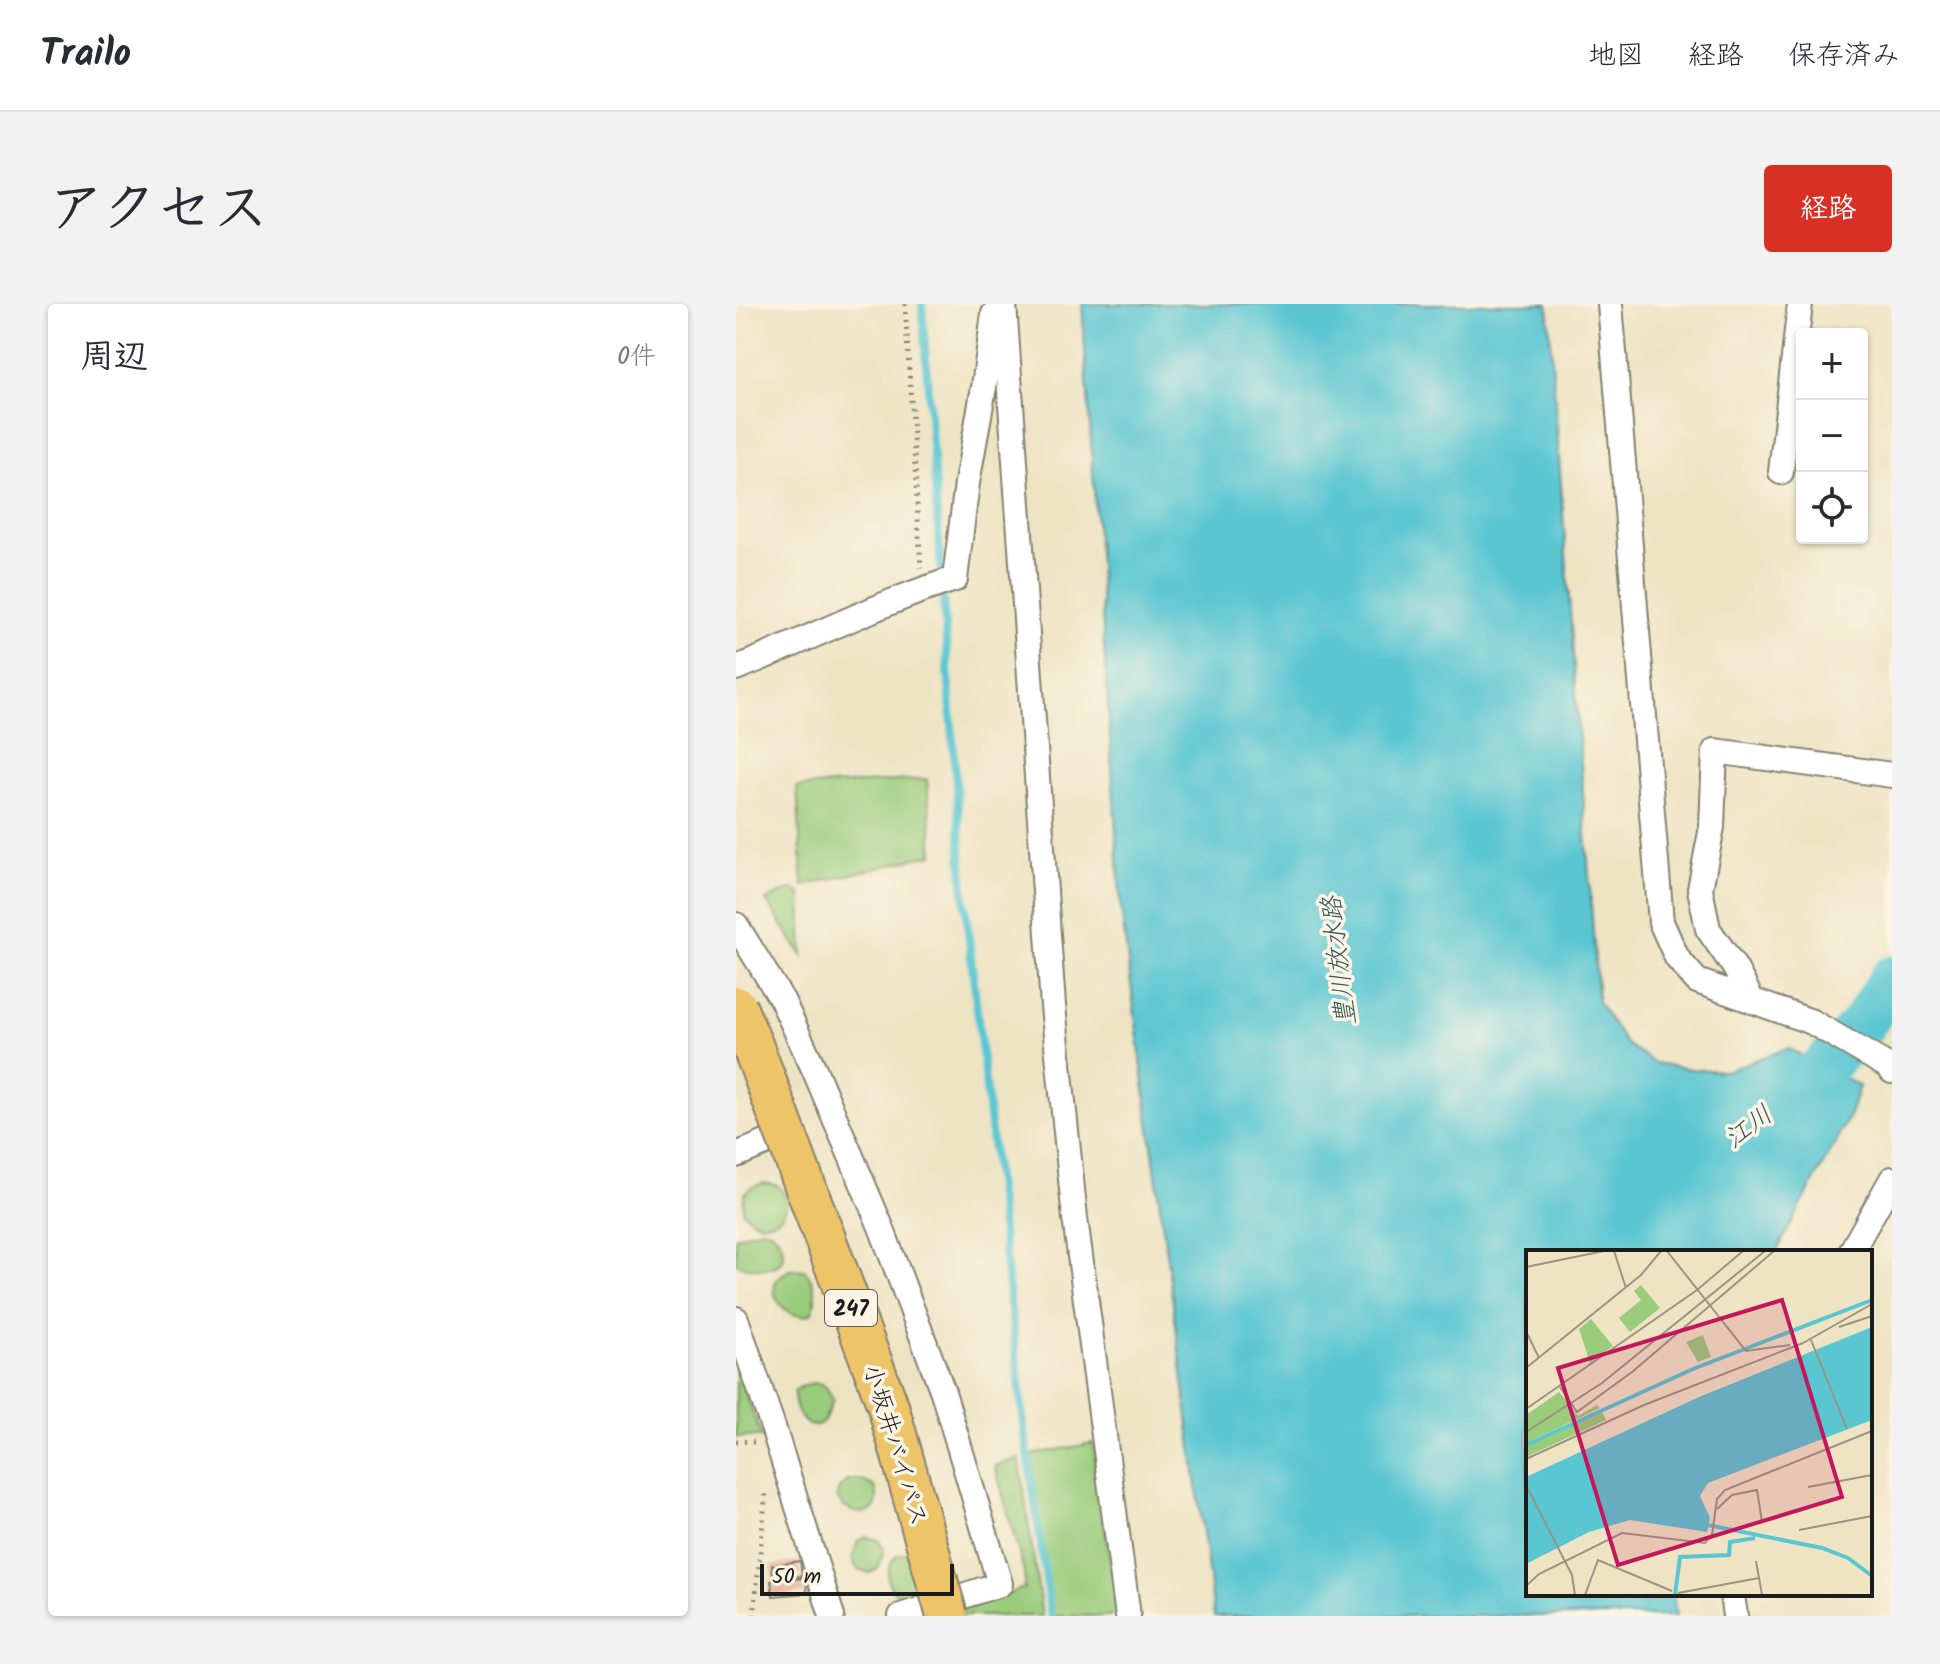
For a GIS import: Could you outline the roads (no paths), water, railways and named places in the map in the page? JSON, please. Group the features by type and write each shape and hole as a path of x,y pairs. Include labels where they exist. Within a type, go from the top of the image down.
{"highway":[{"name":"小坂井バイパス","path":"736,1007 888,1406 947,1616"}],"street":[{"path":"736,668 922,589 955,579 996,304"},
{"path":"1004,304 1055,1022 1075,1218 1128,1616"},
{"path":"1610,304 1661,922 1677,958 1697,981 1812,1022 1889,1068"},
{"path":"1781,472 1800,304"},
{"path":"1752,1001 1735,968 1708,929 1700,889 1712,827 1715,751 1892,775"},
{"path":"736,925 782,1000 881,1227 943,1392 1000,1584 901,1616"},
{"path":"736,1155 768,1142"},
{"path":"1852,1250 1892,1179"},
{"path":"736,1319 832,1616"},
{"path":"1732,1596 1735,1616"}],"water":[{"name":"豊川放水路","path":"1082,304 1548,304 1598,1002 1626,1044 1655,1063 1725,1071 1788,1048 1859,1086 1850,1115 1777,1250 1526,1250 1526,1596 1673,1596 1676,1616 1214,1616 1121,909"}],"waterway":[{"path":"922,304 964,894 1025,1435 1051,1616"},
{"name":"江川","path":"1776,1104 1824,1067 1863,1024 1892,979"}]}
